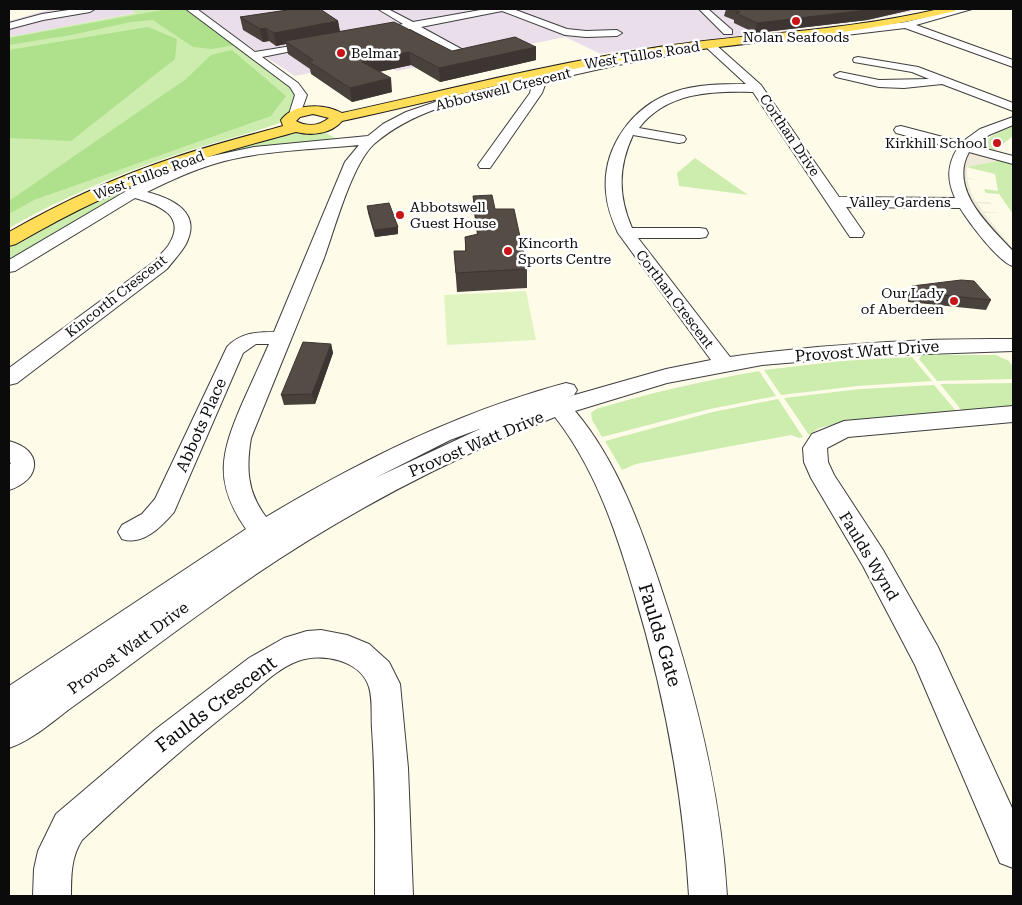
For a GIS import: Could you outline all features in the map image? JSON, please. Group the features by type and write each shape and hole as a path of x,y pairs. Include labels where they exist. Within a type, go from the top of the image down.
{"main road":[{"name":"West Tullos Road","path":"331,117 613,53 855,24 932,9"},
{"name":"West Tullos Road","path":"331,117 611,58 860,27 914,18 951,9"},
{"path":"331,117 330,124 315,128 293,120 331,117"},
{"name":"West Tullos Road","path":"9,228 74,194 135,169 178,154 293,120"},
{"name":"West Tullos Road","path":"9,240 89,197 137,176 293,120"}],"street":[{"path":"9,26 60,11 90,9"},
{"path":"192,9 305,92 331,117 344,135 349,152"},
{"path":"382,9 461,53"},
{"path":"366,34 499,9"},
{"path":"505,9 566,33 617,32"},
{"path":"703,9 728,32"},
{"name":"Abbotswell Crescent","path":"268,539 248,512 238,493 234,470 235,457 239,438 325,233 349,152 357,154 384,130 420,111 464,97 535,80 644,56 906,25 967,9"},
{"path":"906,25 1013,64"},
{"path":"254,55 330,40"},
{"name":"Corthan Drive","path":"712,48 757,88 856,233"},
{"path":"858,60 914,68 1013,107"},
{"path":"840,76 865,83 888,86 912,86 946,80"},
{"path":"485,164 536,93 539,84 535,80"},
{"path":"293,120 301,95 294,85"},
{"name":"Corthan Crescent","path":"720,358 619,221 615,201 613,170 620,145 630,130 663,100 680,94 709,89 757,88"},
{"path":"1011,255 964,203 957,187 955,172 957,160 965,147 984,132 1013,121"},
{"path":"315,128 331,132 349,152"},
{"path":"630,130 678,139"},
{"path":"901,130 1013,160"},
{"path":"9,267 133,193 174,173 233,156 276,149 349,152"},
{"name":"Kincorth Crescent","path":"9,378 161,265 178,245 183,226 179,214 169,205 133,193"},
{"name":"Valley Gardens","path":"835,202 964,203"},
{"name":"Corthan Crescent","path":"626,233 700,233"},
{"name":"Abbots Place","path":"131,532 151,521 165,505 234,351 239,344 248,339 280,338"},
{"name":"Provost Watt Drive","path":"9,704 268,539 337,510 443,455 500,430 556,402 646,382 720,358 1008,343"},
{"name":"Faulds Gate","path":"556,402 602,472 610,489 631,542 663,640 678,695 698,790 708,896"},
{"name":"Faulds Wynd","path":"1013,414 844,430 820,440 815,448 816,462 823,478 873,558 928,657 1013,850"},
{"path":"9,449 23,460 22,468 9,481"},
{"name":"Provost Watt Drive","path":"9,732 50,705 206,592 268,539"},
{"name":"Faulds Crescent","path":"52,896 51,876 54,860 63,835 69,827 170,737 273,659 295,648 319,642 340,646 358,654 373,666 384,685 392,772 394,896"}],"shaded area":[{"path":"51,9 156,9 9,37 9,21"},
{"path":"192,9 922,9 871,20 660,45 601,54 565,37 397,71 375,60 295,76"},
{"path":"971,151 1013,162 1001,160 967,167 967,178 981,180 967,179 976,202 990,202 992,204 977,203 983,211 998,213 984,213 1013,249 1001,241 1002,239 995,230 992,230 985,222 987,222 977,212 968,195 961,166"}],"green space":[{"path":"168,9 184,9 235,45 212,49 193,47 153,20 131,22 71,35 9,45 9,38"},
{"path":"191,9 299,90 288,120 189,150 132,170 90,187 9,228 9,37 136,13 133,10"},
{"path":"148,27 177,39 175,59 71,141 9,138 9,50"},
{"path":"232,50 286,96 271,116 34,200 9,214 9,201 186,79 211,55"},
{"name":"Kirkhill School","path":"1013,126 1013,136 994,151 982,148 979,145 996,133"},
{"path":"309,131 324,132 335,138 225,155 85,218 9,263 9,244 25,234 162,169 261,139"},
{"path":"695,158 748,195 679,186 677,173"},
{"path":"1001,160 1013,163 1013,214 999,194 986,193 984,189 998,191 995,174 966,167"},
{"path":"526,291 536,340 447,345 444,295"},
{"path":"922,355 996,355 1009,361 1013,367 1013,379 937,381 919,359"},
{"path":"912,357 932,381 858,386 781,395 764,370 841,361"},
{"path":"759,371 776,396 710,409 602,437 592,420 591,413 596,409 676,388"},
{"path":"1013,383 1013,408 963,412 940,384"},
{"path":"934,385 957,412 836,424 819,428 809,435 784,398 860,389"},
{"path":"778,399 803,437 799,438 791,435 636,464 622,470 605,441 713,412"}],"building":[{"path":"285,9 320,9 338,21 274,33 266,28 260,29 240,17 287,10"},
{"path":"732,9 876,9 757,23 736,13 740,12"},
{"path":"394,22 452,51 515,37 536,47 439,68 409,52 362,62 391,78 350,88 308,61 313,60 285,41"},
{"path":"492,195 495,209 514,209 527,269 456,273 454,251 466,251 465,237 478,234 473,196"},
{"path":"389,203 398,227 374,230 367,206"},
{"path":"961,280 974,281 991,300 912,292 912,286"},
{"path":"303,342 331,344 312,394 281,395"}],"place":[{"name":"Nolan Seafoods","path":"796,21"},
{"name":"Belmar","path":"341,53"},
{"name":"Kirkhill School","path":"997,143"},
{"name":"Abbotswell Guest House","path":"400,215"},
{"name":"Kincorth Sports Centre","path":"508,251"},
{"name":"Our Lady of Aberdeen","path":"954,301"}]}
